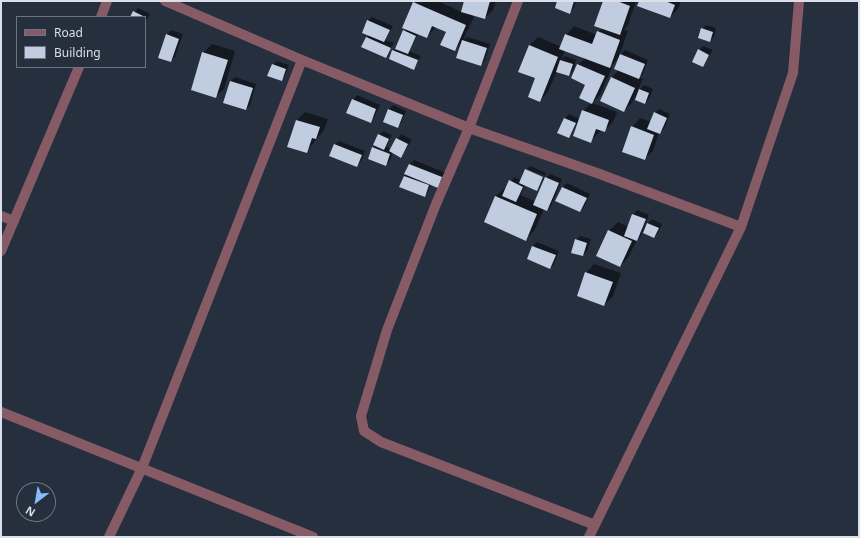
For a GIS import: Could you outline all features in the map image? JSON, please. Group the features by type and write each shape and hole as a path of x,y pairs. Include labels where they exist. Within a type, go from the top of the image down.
{"street":[{"path":"101,16 107,1"},
{"path":"165,1 302,60 469,128 597,173 741,227"},
{"path":"518,1 469,128 436,204 387,330 362,416 364,431 381,442 595,525"},
{"path":"589,537 741,227 793,74 799,1"},
{"path":"109,537 142,468 302,60"},
{"path":"1,251 79,68"},
{"path":"1,216 14,221"},
{"path":"1,412 313,537"}],"building":[{"path":"464,1 490,1 485,19 461,12"},
{"path":"557,1 574,1 570,14 555,8"},
{"path":"603,1 617,1 630,6 620,35 594,26"},
{"path":"639,1 665,1 675,5 670,18 637,6"},
{"path":"413,2 466,25 455,51 440,45 446,32 432,26 427,38 402,28"},
{"path":"133,11 143,16 130,16"},
{"path":"367,20 390,30 384,42 362,33"},
{"path":"701,28 713,32 710,42 698,38"},
{"path":"403,30 416,36 408,54 395,49"},
{"path":"597,31 620,40 610,68 559,49 565,34 592,44"},
{"path":"166,34 179,39 171,62 158,58"},
{"path":"366,37 391,48 386,58 361,47"},
{"path":"462,40 487,48 481,66 456,58"},
{"path":"529,45 558,57 540,102 528,97 535,78 518,72"},
{"path":"698,49 709,55 703,67 692,62"},
{"path":"392,50 418,60 414,70 389,59"},
{"path":"202,52 228,60 216,98 191,90"},
{"path":"620,54 645,64 639,79 614,69"},
{"path":"560,60 573,64 569,76 556,72"},
{"path":"272,64 286,69 282,81 267,76"},
{"path":"577,64 605,76 592,104 579,98 585,85 571,78"},
{"path":"611,77 635,88 624,112 600,101"},
{"path":"230,81 253,88 246,110 223,103"},
{"path":"639,89 649,93 645,104 635,100"},
{"path":"352,99 376,109 371,123 346,113"},
{"path":"388,109 403,115 398,128 383,122"},
{"path":"582,110 609,120 605,132 596,129 591,143 573,136"},
{"path":"654,112 667,118 660,134 647,129"},
{"path":"564,118 576,123 569,138 557,133"},
{"path":"296,120 320,127 316,139 312,138 307,153 287,147"},
{"path":"631,126 654,135 645,160 622,152"},
{"path":"378,134 389,139 384,150 373,145"},
{"path":"396,138 408,144 401,158 389,151"},
{"path":"334,144 362,155 357,167 329,156"},
{"path":"372,147 390,154 386,166 368,159"},
{"path":"409,164 442,177 438,188 404,174"},
{"path":"525,169 543,177 537,191 519,183"},
{"path":"404,176 429,185 425,197 399,187"},
{"path":"545,177 559,183 547,211 533,205"},
{"path":"509,180 523,187 516,202 502,196"},
{"path":"562,187 587,198 580,212 555,201"},
{"path":"495,196 537,214 526,241 484,222"},
{"path":"632,214 646,219 637,241 624,236"},
{"path":"647,223 659,228 654,238 643,233"},
{"path":"608,230 632,241 620,267 596,256"},
{"path":"575,239 587,243 583,256 571,253"},
{"path":"532,246 556,255 550,269 527,259"},
{"path":"585,272 613,282 604,306 577,296"}]}
